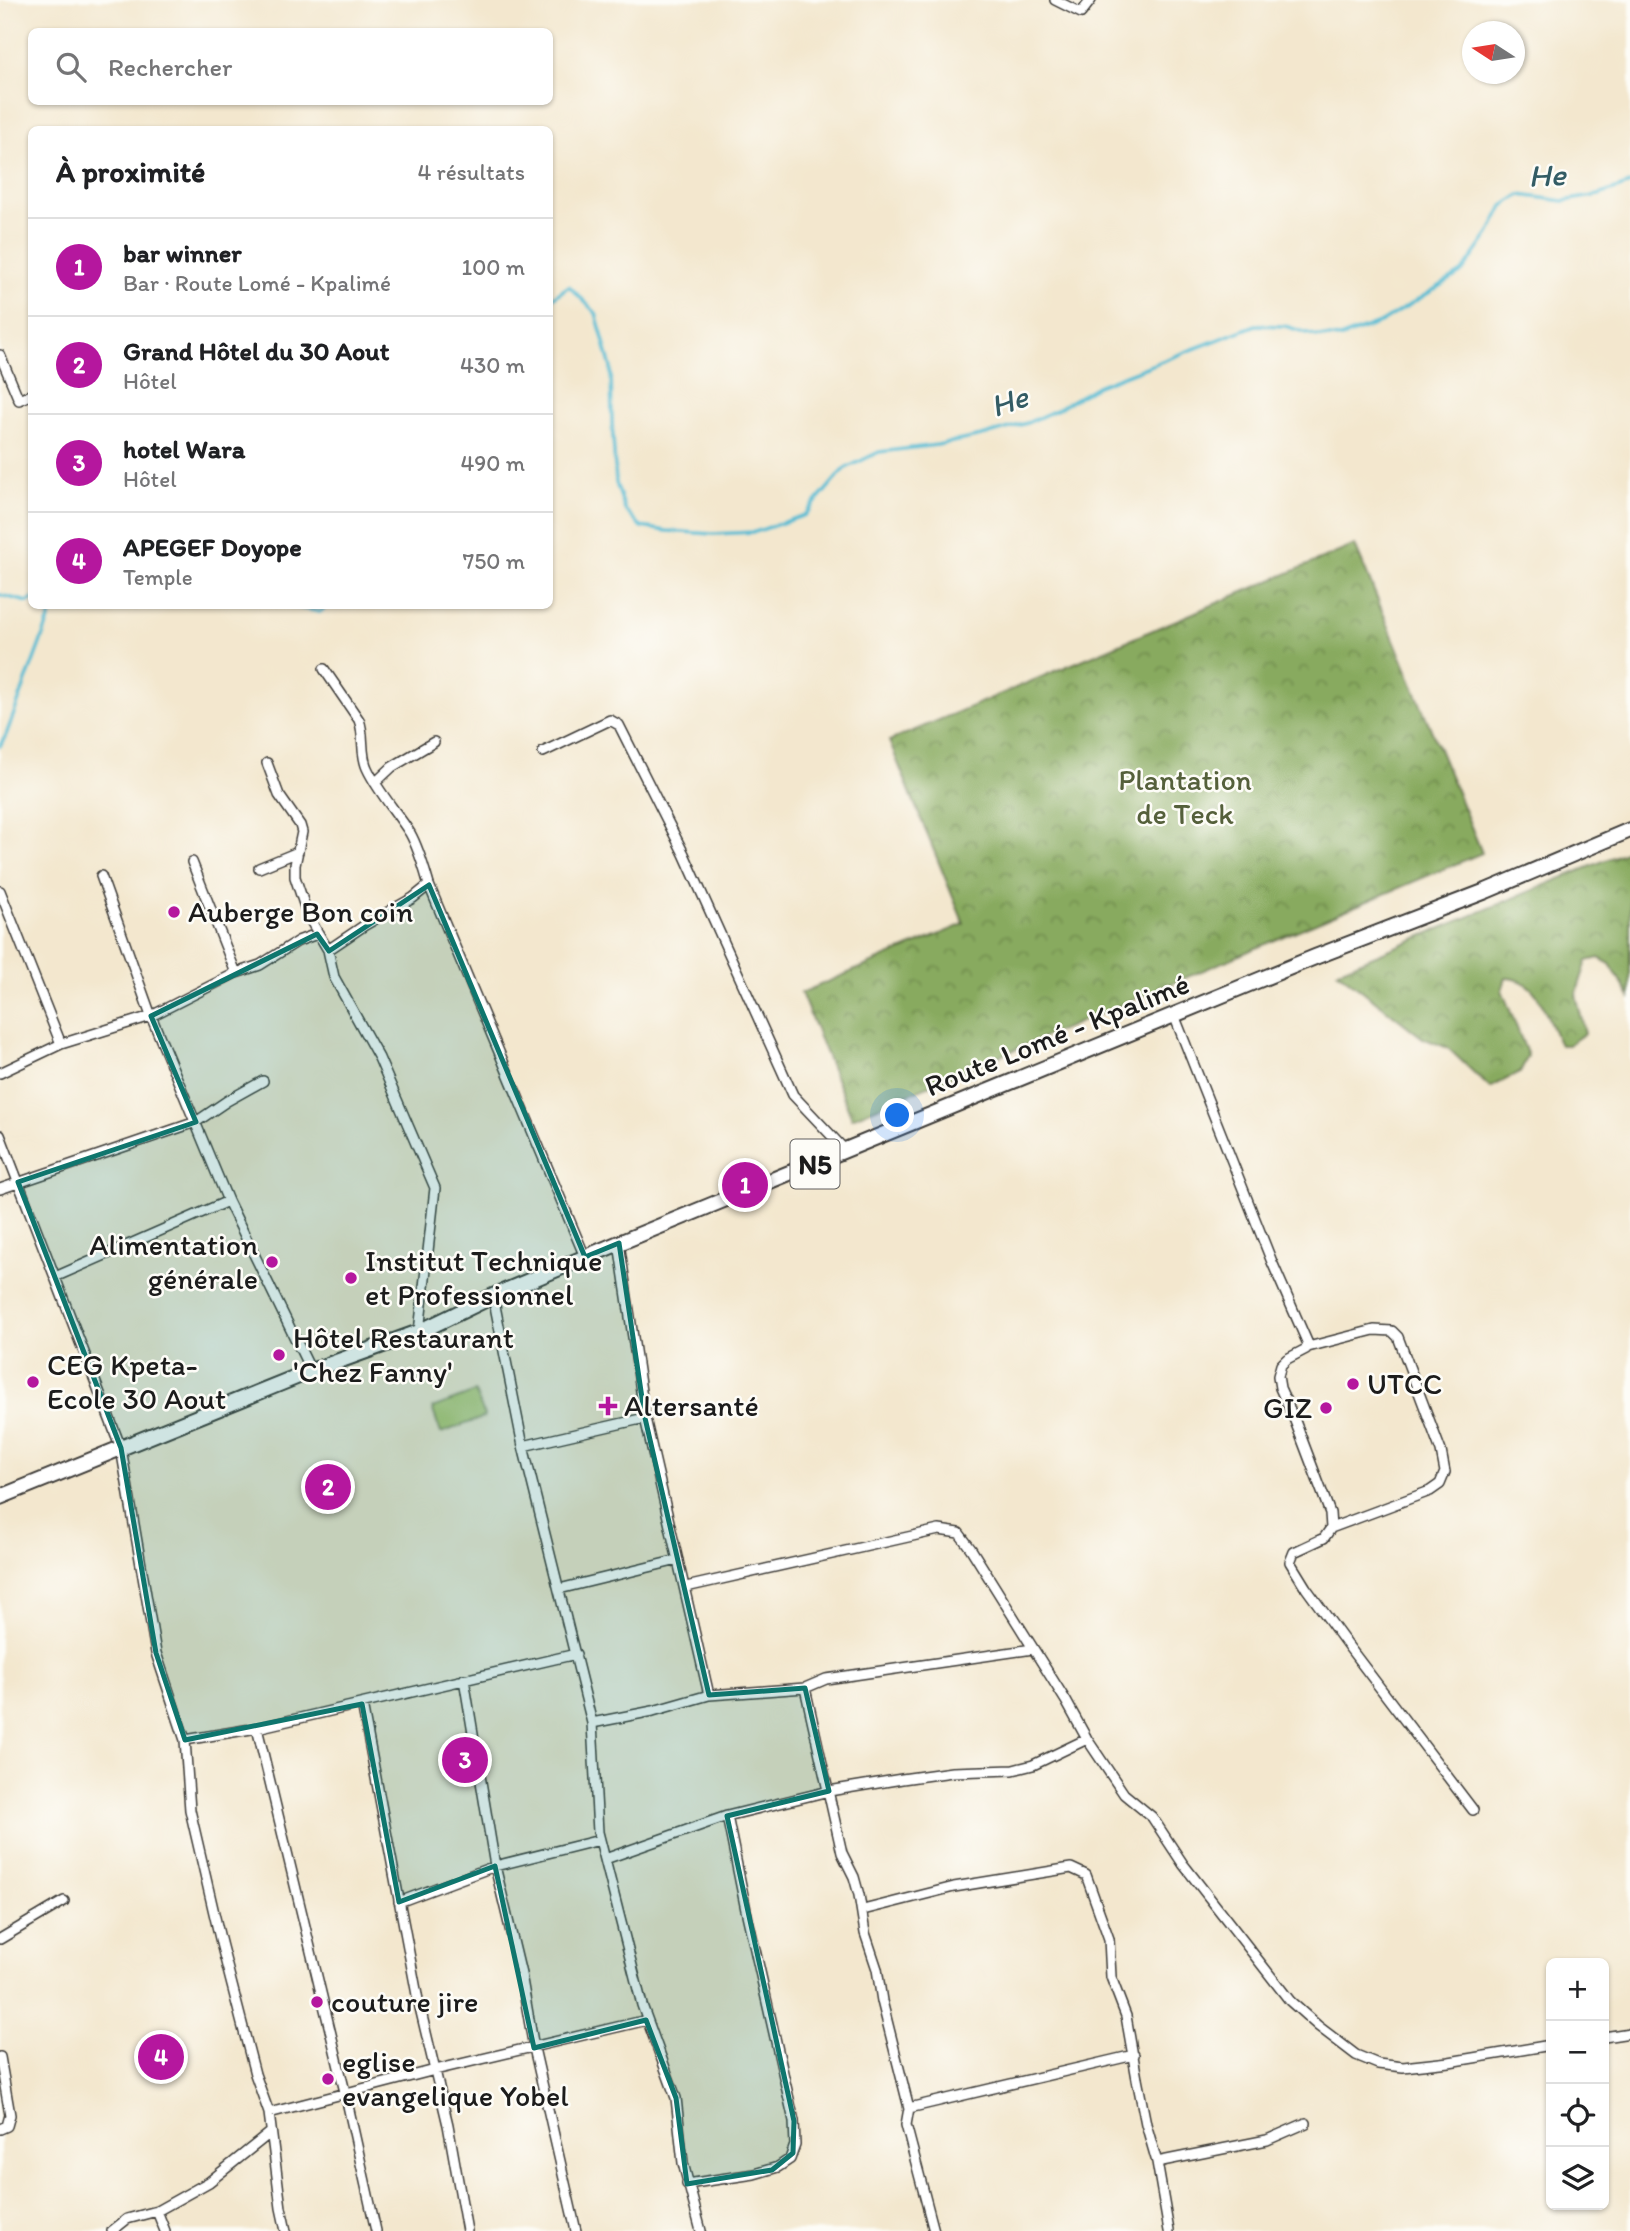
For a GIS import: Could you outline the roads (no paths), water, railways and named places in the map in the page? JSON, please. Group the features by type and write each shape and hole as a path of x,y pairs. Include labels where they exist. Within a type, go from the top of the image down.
{"main road":[{"name":"Route Lomé - Kpalimé","path":"0,1497 311,1371 419,1332 493,1296 584,1257 1630,830"}],"street":[{"path":"1055,0 1081,13 1091,0"},
{"path":"0,355 19,400 28,396"},
{"path":"324,669 359,720 364,759 375,783 414,842 429,885 584,1257"},
{"path":"543,752 610,720 620,725 684,854 793,1095 846,1151"},
{"path":"375,783 392,767 434,741"},
{"path":"267,763 279,795 302,832 295,877 309,916 328,950 334,977 379,1058 435,1188 419,1332"},
{"path":"258,868 298,852"},
{"path":"192,862 236,973"},
{"path":"101,876 151,1016 228,1200 311,1371"},
{"path":"328,950 429,885"},
{"path":"0,891 61,1044"},
{"path":"0,1073 61,1044 151,1016 236,973 260,965 317,934"},
{"path":"1174,1015 1308,1347"},
{"path":"0,1189 196,1122 264,1081"},
{"path":"0,1135 121,1448 156,1653 186,1740 190,1810 255,2074 269,2113 286,2231"},
{"path":"55,1278 228,1200"},
{"path":"619,1243 645,1418 709,1695"},
{"path":"493,1296 523,1446 592,1723 600,1840 647,2020 676,2098 687,2184 701,2231"},
{"path":"1331,1528 1330,1513 1280,1388 1280,1365 1308,1347 1374,1330 1392,1331 1398,1337 1441,1451 1445,1472 1440,1484 1430,1492 1331,1528 1324,1538 1294,1552 1290,1562 1342,1637 1473,1810"},
{"path":"523,1446 645,1418"},
{"path":"686,1587 939,1530 954,1531 963,1537 971,1549 1087,1740 1124,1794 1152,1817 1183,1864 1290,2001 1336,2042 1356,2055 1378,2064 1403,2067 1546,2046"},
{"path":"559,1589 678,1560"},
{"path":"592,1723 653,1711 709,1695 805,1688 826,1679 1033,1649"},
{"path":"186,1740 257,1728 576,1654"},
{"path":"464,1679 495,1866 576,2231"},
{"path":"805,1688 842,1853 855,1877 863,1910 865,1933 877,1969 882,2001 909,2108 906,2124 934,2231"},
{"path":"362,1704 399,1902 448,2126 467,2231"},
{"path":"257,1728 376,2231"},
{"path":"605,1859 727,1816 829,1791 952,1772 1013,1770 1033,1765 1087,1740"},
{"path":"687,2184 772,2170 790,2159 794,2145 794,2122 727,1816"},
{"path":"399,1902 495,1866 600,1840"},
{"path":"863,1910 954,1887 1057,1870 1070,1868 1086,1875 1109,1939 1111,1977 1126,2015 1169,2231"},
{"path":"0,1939 64,1901"},
{"path":"269,2113 345,2092 647,2020"},
{"path":"1609,2036 1630,2033"},
{"path":"909,2108 1134,2055"},
{"path":"0,2057 10,2115 7,2126 0,2129"},
{"path":"1157,2162 1267,2140 1306,2123"},
{"path":"112,2231 137,2215 156,2211 209,2182 270,2133"},
{"path":"156,2211 165,2231"}],"waterway":[{"name":"He","path":"553,298 569,286 596,313 611,368 616,483 625,510 641,527 713,534 755,532 805,515 844,469 879,452 937,445 1027,423 1097,386 1256,325 1285,326 1317,336 1340,338 1382,322 1462,272 1489,234 1503,206 1520,195 1564,201 1599,195 1630,184"},
{"path":"0,595 28,602"},
{"name":"He","path":"0,746 53,609"},
{"name":"He","path":"306,609 320,612 324,609"}],"place":[{"name":"Auberge Bon coin","path":"174,912"},
{"name":"bar winner","path":"745,1185"},
{"name":"Alimentation générale","path":"272,1262"},
{"name":"Institut Technique et Professionnel","path":"351,1278"},
{"name":"Hôtel Restaurant 'Chez Fanny'","path":"279,1355"},
{"name":"CEG Kpeta- Ecole 30 Aout","path":"33,1382"},
{"name":"UTCC","path":"1353,1384"},
{"name":"Altersanté","path":"608,1406"},
{"name":"GIZ","path":"1326,1408"},
{"name":"Grand Hôtel du 30 Aout","path":"328,1487"},
{"name":"hotel Wara","path":"465,1760"},
{"name":"couture jire","path":"317,2002"},
{"name":"APEGEF Doyope","path":"161,2057"},
{"name":"eglise evangelique Yobel","path":"328,2079"}],"park label":[{"name":"Plantation de Teck","path":"1185,797"}]}
